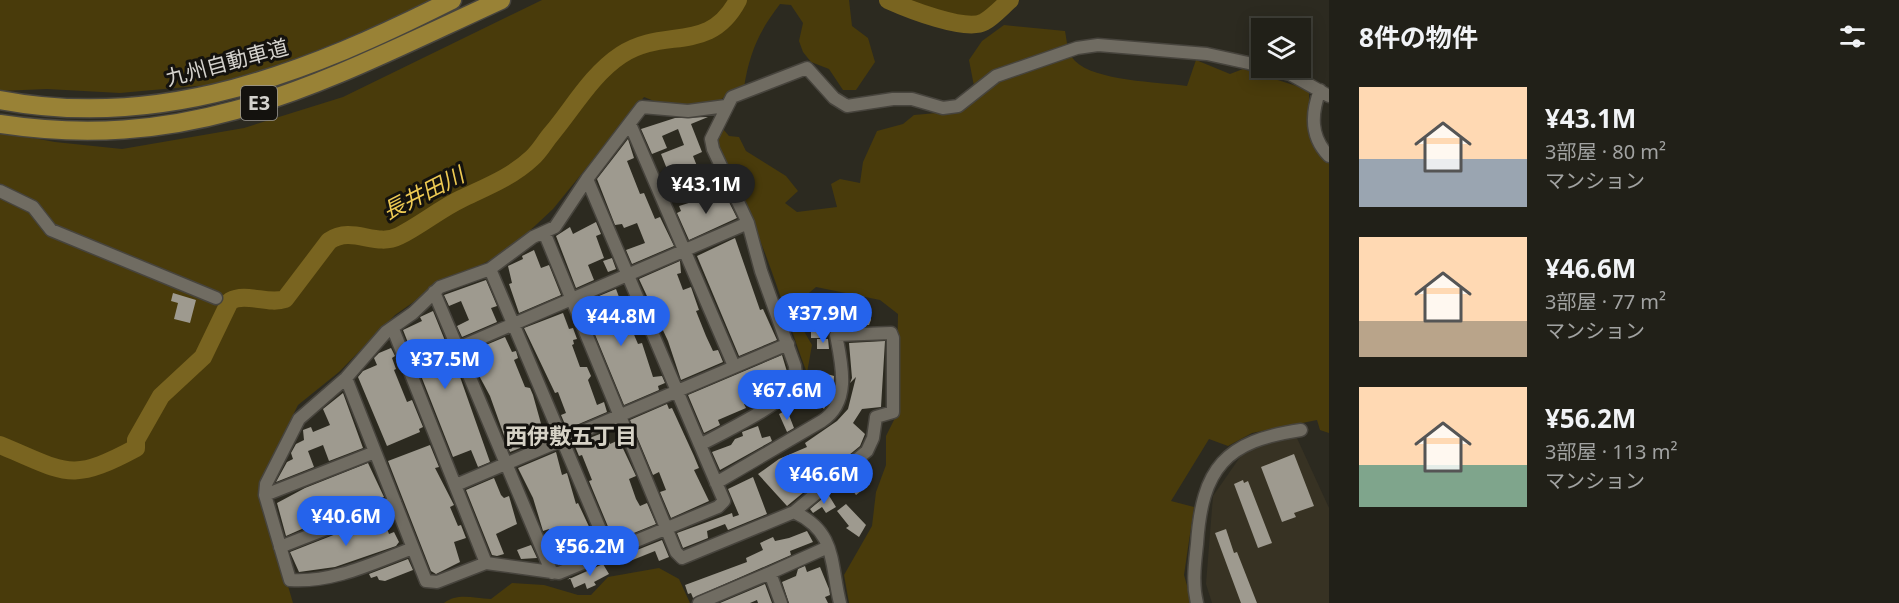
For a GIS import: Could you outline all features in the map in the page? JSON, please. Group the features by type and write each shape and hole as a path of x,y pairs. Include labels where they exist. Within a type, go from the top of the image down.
{"highway":[{"name":"九州自動車道","path":"0,100 76,109 147,107 190,99 280,75 357,44 452,0"},
{"name":"九州自動車道","path":"0,124 75,132 114,131 193,122 236,111 366,63 501,0"}],"street":[{"path":"700,445 789,391 796,381 788,344 761,271 748,223 718,163 711,139 732,97 770,85 805,68 815,74 834,98 844,105 912,99 950,107 965,102 996,76 1077,48 1098,45 1207,54 1251,64"},
{"path":"1297,78 1324,93 1313,128 1322,149 1329,156"},
{"path":"413,548 346,574 307,581 290,580 265,495 266,484 299,419 346,378 386,332 393,329 440,286 474,277 490,269 533,237 555,227 587,179 642,107 688,111 726,106"},
{"path":"630,124 734,366"},
{"path":"346,378 426,581 437,582 486,563 559,573 718,507 724,501 587,179"},
{"path":"0,190 33,207 51,230 216,298"},
{"path":"458,348 748,223"},
{"path":"544,232 676,552 682,558 794,512 867,451 873,438 876,417 893,412 893,338 891,333 836,335 841,361 842,396 831,416 716,483"},
{"path":"490,269 610,553"},
{"path":"434,292 552,573"},
{"path":"393,329 486,563"},
{"path":"456,485 788,344"},
{"path":"1197,603 1194,576 1199,508 1213,475 1221,464 1244,444 1268,435 1301,430"},
{"path":"265,495 375,452"},
{"path":"280,547 395,502"},
{"path":"794,512 811,520 822,531 828,547 840,603"},
{"path":"699,603 828,547"},
{"path":"770,573 782,603"}],"shaded area":[{"path":"0,0 430,0 398,17 241,82 120,93 47,89 0,91"},
{"path":"542,0 849,0 852,26 868,38 875,62 856,90 843,90 829,69 811,62 803,52 799,41 803,23 791,5 780,4 756,43 744,88 717,102 669,107 644,97 553,209 522,238 492,259 425,294 395,315 339,372 298,405 267,467 260,490 293,603 0,603 0,132 55,142 122,149 244,128 343,97"},
{"path":"907,0 1005,0 993,11 981,17 958,20 934,13"},
{"path":"1004,25 1065,31 1069,51 1075,61 1084,68 1112,77 1187,86 1196,60 1230,74 1243,69 1251,72 1251,78 1271,78 1309,90 1309,127 1329,163 1329,433 1320,430 1317,420 1252,433 1228,446 1209,439 1171,501 1194,507 1184,575 1192,603 849,603 844,575 872,526 876,492 886,465 886,436 896,416 898,314 880,300 816,287 803,298 801,326 812,345 807,373 766,255 729,176 716,137 723,129 729,136 739,137 746,151 786,176 798,191 785,203 797,212 837,207 831,184 840,179 860,183 863,162 877,131 903,124 914,115 948,112 969,103 974,86 969,60 982,41"},
{"path":"1296,436 1329,508 1329,603 1212,603 1206,584 1213,496 1245,450 1264,442"},
{"path":"659,568 679,579 690,603 444,603 461,597 491,599 512,583 544,585 578,595 591,595 608,577"}],"building":[{"path":"708,117 691,124 702,152 693,156 703,181 694,185 691,177 673,184 661,154 684,145 678,129 662,136 667,148 652,154 641,129 675,118"},
{"path":"628,139 634,158 627,161 640,194 644,193 655,219 660,217 674,246 632,264 626,250 645,243 637,223 624,228 622,224 615,225 597,179"},
{"path":"724,192 737,218 689,240 677,213 681,211 679,206"},
{"path":"596,222 601,234 596,236 604,258 588,265 594,280 576,288 556,236 570,227 573,234"},
{"path":"735,238 760,310 763,309 777,340 739,356 697,256"},
{"path":"534,250 541,268 549,265 561,295 519,313 509,284 512,283 508,266 523,259 522,256"},
{"path":"612,258 616,269 608,272 603,261"},
{"path":"680,261 681,273 677,274 683,290 691,287 699,310 696,311 706,336 713,351 718,350 723,362 681,380 668,341 639,279"},
{"path":"486,280 497,306 491,308 497,322 462,337 457,326 469,320 461,301 449,306 444,295"},
{"path":"616,289 622,305 628,303 636,328 632,330 638,344 642,343 653,377 662,376 665,383 658,386 659,390 624,405 582,303"},
{"path":"173,293 196,300 190,323 174,319 178,303 171,301"},
{"path":"811,300 823,301 825,309 870,307 871,320 869,325 823,328 823,338 811,338"},
{"path":"433,311 450,353 433,360 442,381 459,374 490,462 478,467 471,450 453,457 403,330 422,321 420,317"},
{"path":"563,313 569,329 573,328 577,339 573,340 572,345 580,367 587,367 591,376 588,380 597,405 604,402 607,412 567,429 561,415 566,413 558,392 555,393 524,328"},
{"path":"505,337 512,352 516,351 518,358 514,360 525,387 530,388 533,395 545,438 510,452 490,396 475,368 481,365 474,350"},
{"path":"817,339 828,339 829,349 817,349"},
{"path":"885,341 881,407 862,409 853,423 865,434 860,446 787,506 758,474 779,459 807,447 805,443 837,421 848,409 856,377 850,383 852,378 849,343"},
{"path":"391,348 395,356 392,358 396,369 394,370 407,402 412,400 423,427 419,429 420,432 387,446 358,377 363,371 377,365 374,358 379,353"},
{"path":"782,355 788,375 785,383 744,404 746,408 718,420 720,425 704,433 688,395"},
{"path":"820,372 834,376 833,392 824,409 813,398 827,383 811,381 811,374"},
{"path":"343,393 363,448 329,461 323,445 308,451 314,467 276,482 287,462 293,459 291,453 296,444 304,440 303,430 311,427 313,432 330,425 323,409"},
{"path":"667,404 669,409 672,408 694,456 699,468 694,470 709,501 671,518 660,492 666,490 659,472 653,475 630,420"},
{"path":"787,410 794,428 787,432 779,414"},
{"path":"758,426 762,438 770,436 772,441 720,470 712,452 731,445 735,439 743,436 742,432"},
{"path":"605,432 610,444 619,440 636,476 629,479 636,499 640,506 647,503 656,524 614,541 589,481 592,480 582,455 579,456 574,444"},
{"path":"430,445 439,467 435,468 454,505 450,507 466,538 454,542 460,562 436,574 431,571 388,461"},
{"path":"556,452 562,475 567,473 576,504 578,503 599,548 558,565 553,554 558,552 549,529 543,531 533,498 518,468"},
{"path":"1294,454 1314,506 1294,513 1296,517 1282,522 1261,467"},
{"path":"368,463 384,497 347,509 286,536 277,503 305,488"},
{"path":"862,473 870,484 856,495 848,484"},
{"path":"753,477 767,514 728,530 725,524 707,531 708,538 683,548 677,533 732,513 733,517 739,515 728,489"},
{"path":"494,478 501,495 504,498 509,496 517,524 496,534 504,554 497,556 492,555 466,490"},
{"path":"1243,480 1244,483 1248,481 1272,543 1258,548 1234,484"},
{"path":"828,494 836,507 826,513 822,507 813,513 810,509"},
{"path":"846,504 866,525 859,537 846,528 849,526 837,511"},
{"path":"382,516 389,534 394,532 399,542 396,546 335,567 299,572 290,552"},
{"path":"1226,529 1234,553 1237,552 1257,603 1241,603 1215,533"},
{"path":"807,531 813,542 790,551 791,555 693,598 691,593 688,594 685,585 747,562 746,558 763,550 760,543 773,537 775,541"},
{"path":"662,540 669,557 659,561 655,551 625,563 622,556"},
{"path":"531,545 537,558 521,559 517,550"},
{"path":"408,559 413,570 385,581 379,580 377,576 371,578 369,574"},
{"path":"603,564 609,574 594,582 596,585 587,589 585,583 574,588 570,579"},
{"path":"805,566 807,572 820,567 829,589 830,595 825,597 828,603 789,603 782,582 796,576 798,569"},
{"path":"765,584 772,603 758,603 757,600 750,603 720,603"}],"waterway":[{"name":"長井田川","path":"0,445 40,462 68,470 96,467 136,448 136,440 161,396 203,357 230,301 243,298 271,301 285,299 329,241 347,235 381,240 399,236 453,203 507,176 535,155 601,72 621,55 654,42 700,34 714,28 726,17 738,0"},
{"name":"長井田川","path":"888,0 937,18 964,24 984,22 1010,0"}],"district":[{"name":"西伊敷五丁目","path":"571,436"}]}
